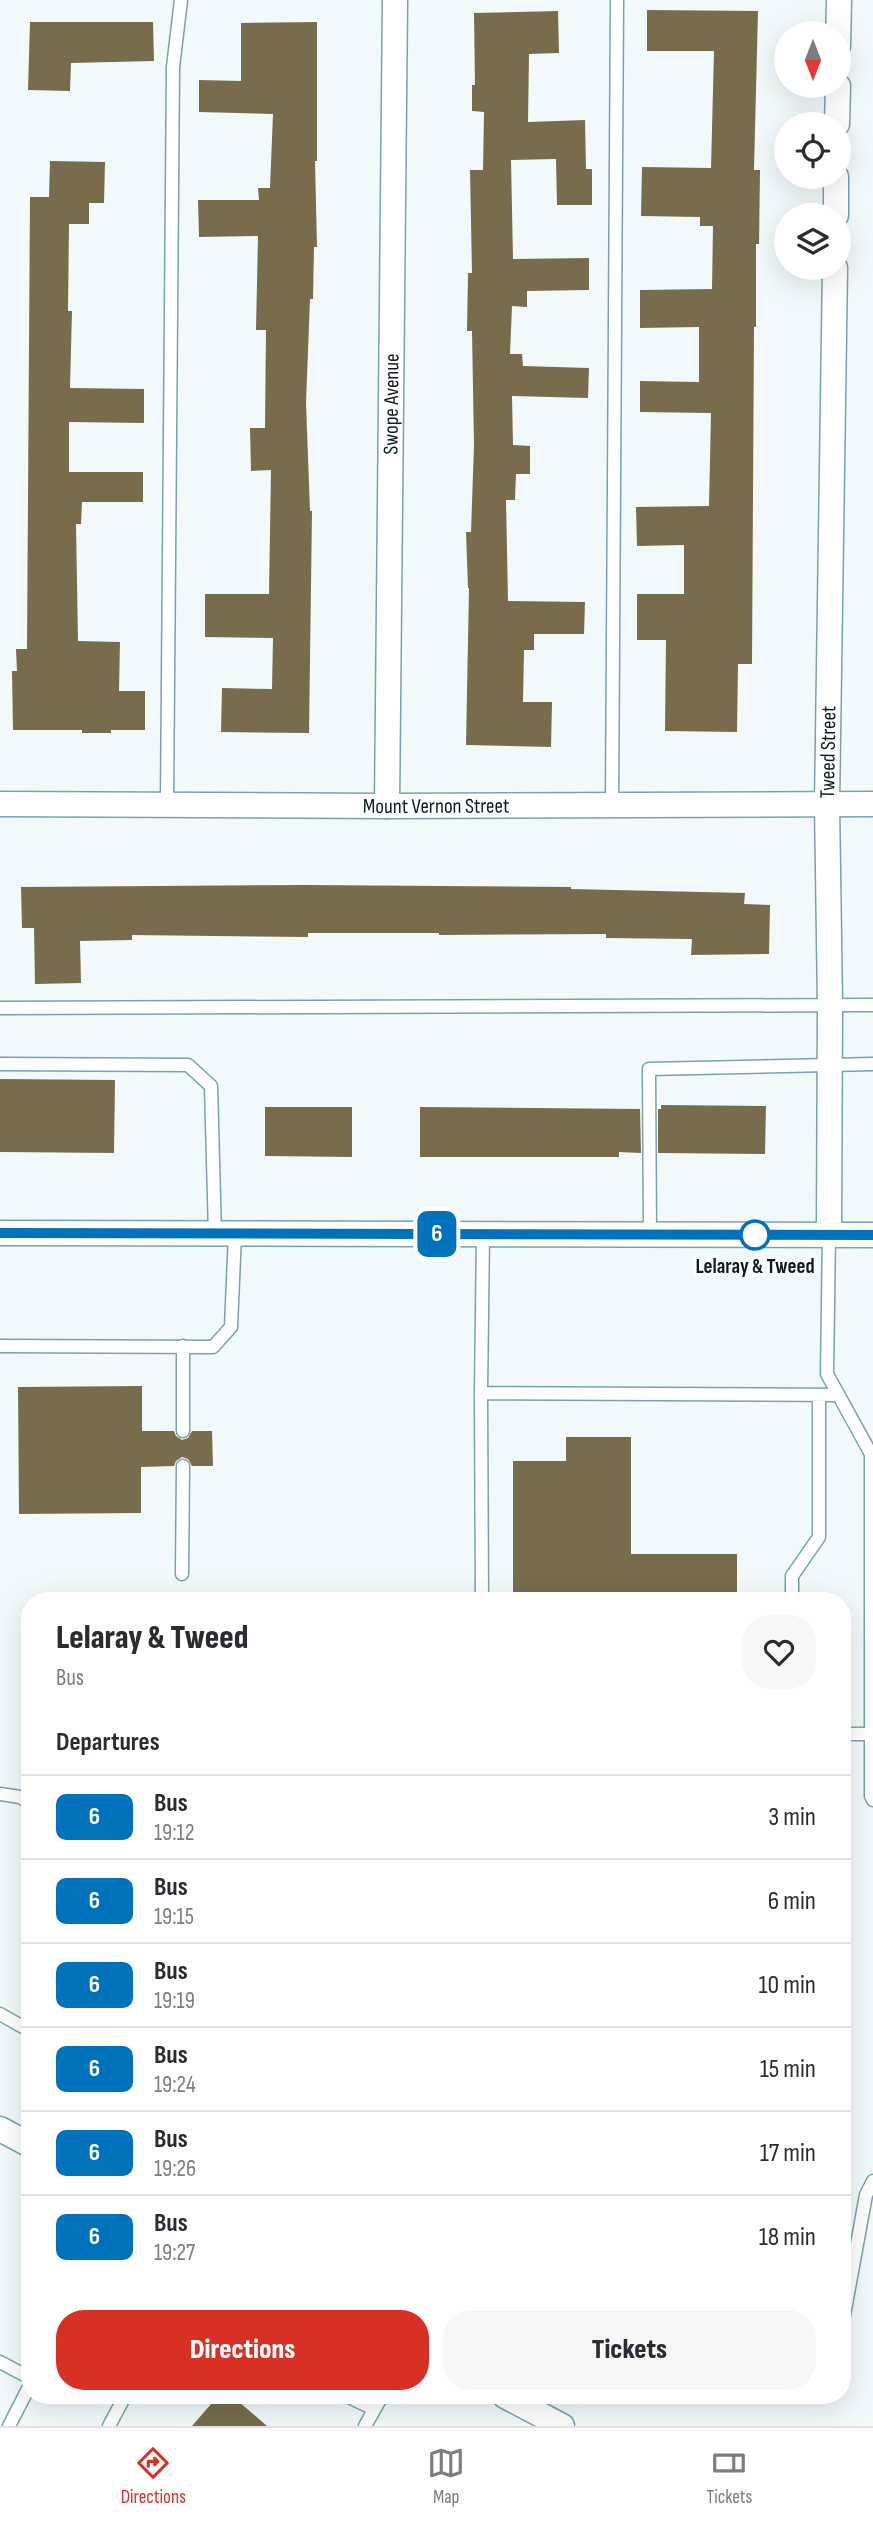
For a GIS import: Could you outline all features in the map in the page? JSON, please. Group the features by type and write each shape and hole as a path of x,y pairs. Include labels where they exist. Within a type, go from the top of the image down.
{"street":[{"name":"Swope Avenue","path":"387,806 395,0"},
{"path":"839,0 839,21"},
{"name":"Tweed Street","path":"829,1235 827,804 835,280"},
{"name":"Mount Vernon Street","path":"0,804 873,804"},
{"path":"0,1233 873,1235"},
{"path":"0,2129 21,2140"},
{"path":"520,2404 562,2426"}],"lane":[{"path":"167,804 173,67 181,0"},
{"path":"612,805 617,0"},
{"path":"0,1008 873,1005"},
{"path":"0,1064 188,1065 211,1086 225,1234 230,1327 213,1347 0,1346"},
{"path":"650,1235 649,1069 873,1064"},
{"path":"482,1592 483,1234"},
{"path":"829,1235 827,1374 871,1454 872,1797"},
{"path":"183,1346 183,1431"},
{"path":"481,1393 838,1395"},
{"path":"792,1592 792,1576 819,1537 819,1395"},
{"path":"182,1574 183,1466"},
{"path":"851,1734 871,1734"},
{"path":"0,1794 21,1798"},
{"path":"0,2014 21,2026"},
{"path":"851,2277 866,2195 873,2181"},
{"path":"0,2362 21,2373"},
{"path":"9,2426 21,2403"},
{"path":"109,2426 121,2404"},
{"path":"364,2404 374,2409"},
{"path":"365,2426 377,2404"}],"building":[{"path":"647,10 758,11 754,170 760,170 754,327 752,664 738,664 737,732 665,731 666,640 637,640 637,594 684,594 684,545 637,546 636,507 709,506 711,413 640,412 640,381 699,382 699,327 640,328 640,290 712,289 713,226 700,226 700,217 641,216 642,167 711,168 714,51 647,51"},
{"path":"558,11 559,53 529,54 528,122 585,120 586,169 592,169 592,205 557,205 556,159 511,160 513,259 589,258 589,290 527,291 527,307 512,306 510,354 522,354 523,366 589,368 588,398 512,396 513,445 530,446 530,474 516,474 515,500 506,500 508,601 585,602 584,634 534,634 534,650 524,650 523,702 552,702 551,747 466,745 469,588 466,532 471,532 474,445 472,331 467,331 468,273 472,273 470,170 483,170 484,112 472,111 472,85 475,85 474,13"},
{"path":"30,22 153,22 154,61 71,63 70,91 28,90"},
{"path":"317,22 317,247 314,247 313,299 310,299 306,403 312,511 309,733 221,732 222,688 272,689 273,638 205,637 205,594 269,594 271,470 251,471 250,428 265,428 266,330 256,330 258,236 199,237 198,200 259,200 258,188 270,188 273,114 199,112 199,80 241,81 241,23"},
{"path":"50,161 105,162 104,203 89,203 89,224 69,224 68,311 72,311 70,388 144,389 144,423 69,422 69,472 143,472 143,502 82,502 81,524 76,524 78,641 120,642 119,691 145,691 145,730 82,733 82,730 13,730 12,671 17,671 16,649 27,649 30,197 49,197"},
{"path":"21,887 571,887 745,893 744,904 770,905 769,954 691,955 692,939 606,938 606,934 308,933 308,937 132,935 132,940 80,941 81,983 35,984 34,928 22,928"},
{"path":"0,1079 115,1080 114,1153 0,1152"},
{"path":"661,1105 766,1106 765,1154 658,1153 658,1109 661,1109"},
{"path":"265,1107 352,1107 352,1157 265,1156"},
{"path":"420,1107 640,1109 641,1153 619,1152 619,1157 420,1157"},
{"path":"142,1386 142,1431 174,1431 182,1440 188,1438 192,1431 212,1431 213,1466 192,1466 188,1459 182,1457 174,1466 141,1467 141,1513 19,1514 18,1387"},
{"path":"566,1437 631,1437 631,1554 737,1554 737,1592 513,1592 513,1461 566,1461"},
{"path":"211,2404 241,2404 267,2426 192,2426"}],"bus line":[{"name":"6","path":"0,1233 873,1235"}],"place":[{"name":"Lelaray & Tweed","path":"755,1235"}]}
